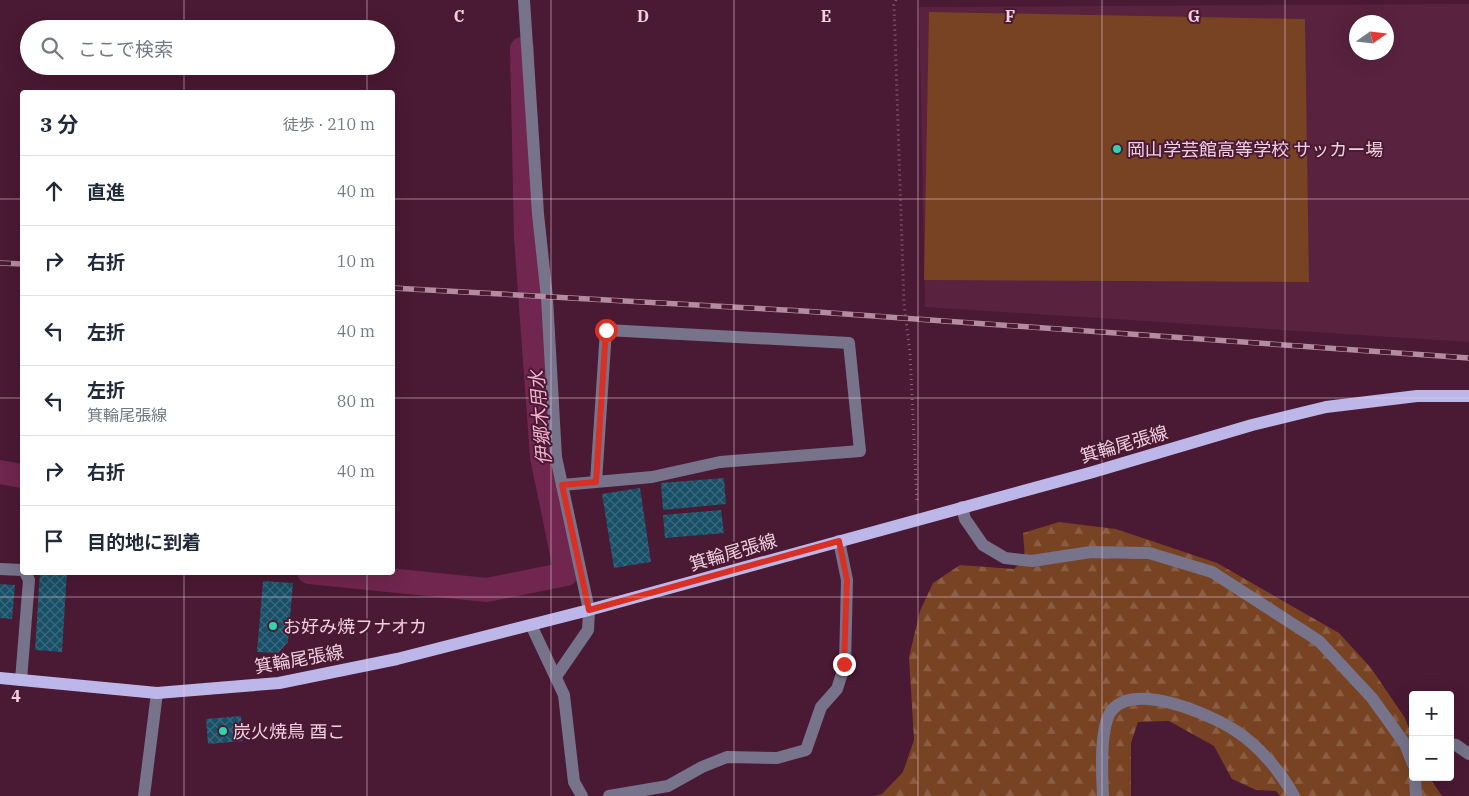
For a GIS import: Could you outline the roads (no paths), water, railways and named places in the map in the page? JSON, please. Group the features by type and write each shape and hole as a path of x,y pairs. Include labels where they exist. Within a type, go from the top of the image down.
{"main road":[{"name":"箕輪尾張線","path":"0,678 157,693 279,683 397,659 589,610 1093,472 1252,425 1326,407 1417,396 1469,396"}],"street":[{"path":"524,0 538,214 547,298 556,457 589,610 588,630 557,675"},
{"path":"562,485 596,482 652,477 720,462 860,452 848,343 606,330 596,482"},
{"path":"962,507 965,519 983,545 1005,558 1032,561 1091,552 1149,554 1212,572 1319,641 1372,698 1409,743"},
{"path":"609,796 668,786 702,767 727,757 777,758 806,750 821,707 837,689 844,664 847,580 839,541"},
{"path":"0,569 20,571"},
{"path":"21,680 29,580 26,575"},
{"path":"531,625 557,675 564,694 574,782 582,796"},
{"path":"144,796 157,693"},
{"path":"1103,796 1105,728 1110,711 1121,700 1142,698 1173,704 1210,717 1236,731 1258,749 1289,786 1294,796"},
{"path":"1454,745 1469,754"},
{"path":"1415,781 1416,796"}],"waterway":[{"name":"伊郷木用水","path":"339,575 487,590 566,574 542,457 526,238 522,49"},
{"name":"伊郷木用水","path":"0,472 20,476"}],"railway":[{"path":"0,263 20,264"},
{"path":"395,288 803,311 1469,358"}],"place":[{"name":"岡山学芸館高等学校 サッカー場","path":"1117,149"},
{"name":"お好み焼フナオカ","path":"273,626"},
{"name":"炭火焼鳥 酉こ","path":"223,731"}]}
